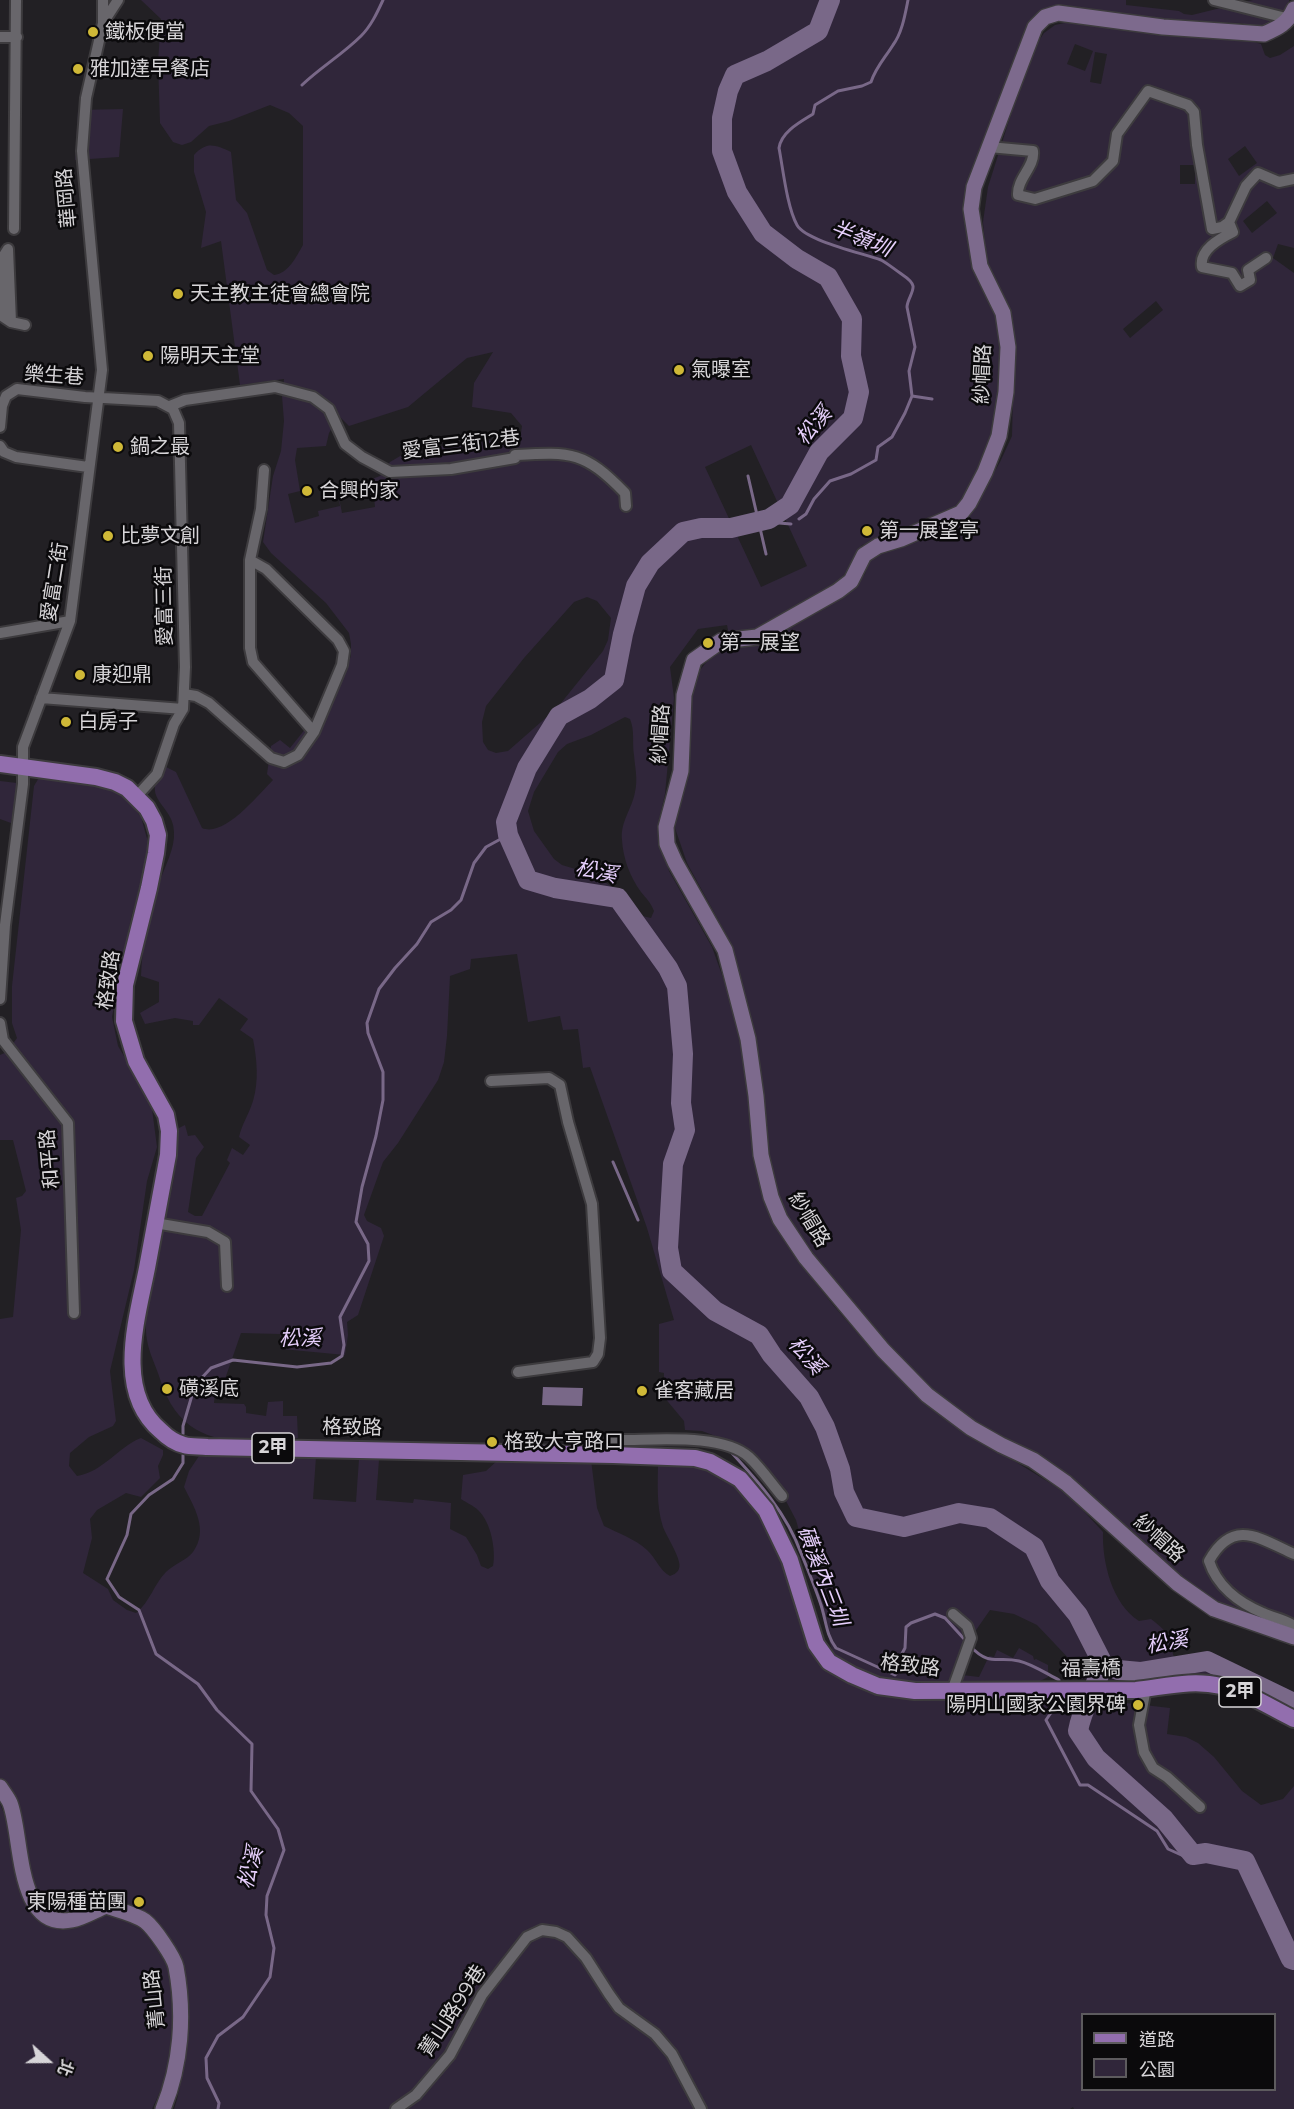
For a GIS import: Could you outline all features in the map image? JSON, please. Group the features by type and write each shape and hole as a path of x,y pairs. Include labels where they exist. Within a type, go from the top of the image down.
{"main road":[{"name":"格致路","path":"0,764 96,777 115,782 127,788 147,808 158,835 150,888 125,985 124,1021 136,1061 166,1115 169,1131 168,1155 135,1328 134,1385 140,1405 150,1422 167,1437 184,1445 207,1447 613,1455 652,1449 710,1462 740,1479 766,1510 790,1560 816,1644 830,1662 878,1686 915,1691 1047,1690"},
{"name":"2甲","path":"1141,1689 1180,1684 1221,1686 1240,1692 1294,1719"},
{"name":"福壽橋","path":"1047,1690 1141,1689"}],"street":[{"path":"14,230 16,0"},
{"path":"102,0 104,23"},
{"name":"華岡路","path":"97,398 102,370 81,151 86,98 104,23 118,0"},
{"path":"1214,0 1292,14"},
{"name":"紗帽路","path":"1292,14 1279,28 1264,34 1120,23 1058,13 1045,17 1035,27 974,187 971,208 980,266 1003,313 1008,347 1006,393 999,436 985,472 969,503 961,513 901,540 878,546 864,555 851,581 838,591 757,638 721,641 694,660 684,695 681,771 666,827 667,844 675,862 725,950 748,1039 761,1155 771,1197 780,1219 806,1258 883,1350 927,1395 971,1428 1033,1460 1066,1483 1177,1584 1214,1609 1294,1637"},
{"path":"0,37 17,37"},
{"path":"989,147 1032,151 1034,158 1017,188 1018,195 1035,199 1093,181 1113,161 1117,134 1148,91 1188,105 1194,112 1197,145 1212,229 1222,227 1229,222 1246,186 1258,173 1280,183 1294,178"},
{"path":"1229,222 1233,232 1205,252 1202,267 1232,273 1240,286 1250,280 1248,270 1266,258"},
{"path":"11,322 8,249 3,257 2,316 11,322 25,325"},
{"name":"愛富三街12巷","path":"170,406 185,400 275,387 313,397 330,408 345,444 362,457 390,472 451,469 515,458 515,455 568,454 590,462 610,477 625,493 626,506"},
{"name":"樂生巷","path":"0,427 2,406 6,396 17,389 97,398"},
{"path":"97,398 158,401 170,406"},
{"name":"愛富二街","path":"22,766 23,747 70,621 97,398"},
{"name":"愛富三街","path":"136,797 157,774 174,724 183,709 179,423 170,406"},
{"path":"0,446 4,452 16,457 88,467"},
{"path":"264,470 261,509 250,560 250,648 253,662 314,732"},
{"path":"184,694 196,696 209,703 270,758 284,762 298,755 314,732 342,665 344,651 338,640 266,569 250,560"},
{"path":"0,633 70,621"},
{"path":"41,698 183,709"},
{"path":"0,999 5,926 23,784 22,766"},
{"name":"和平路","path":"0,1023 3,1040 68,1123 74,1313"},
{"path":"490,1081 549,1078 561,1085 568,1122 592,1204 600,1338 598,1354 593,1362 518,1372"},
{"path":"155,1223 208,1232 225,1242 227,1286"},
{"path":"652,1449 700,1440 727,1445 748,1456 782,1496"},
{"path":"1294,1554 1251,1534 1233,1535 1215,1550 1209,1561 1213,1574 1236,1599 1294,1626"},
{"path":"952,1691 971,1638 967,1626 953,1614"},
{"path":"1141,1689 1139,1725 1143,1752 1153,1768 1200,1807"},
{"name":"菁山路","path":"0,1787 10,1803 28,1890 41,1913 57,1921 74,1920 106,1906 145,1921 176,1965 180,2048 171,2090 163,2109"},
{"name":"菁山路99巷","path":"396,2109 416,2095 450,2055 482,1995 527,1937 542,1930 556,1932 567,1937 586,1958 620,2008 655,2034 672,2054 701,2109"}],"green space":[{"path":"141,0 1126,0 1126,5 1179,11 1192,15 1253,0 1289,0 1289,10 1266,33 1241,23 1164,22 1101,16 1066,5 1044,10 1031,22 967,182 964,215 997,314 1004,361 990,448 984,461 971,487 957,505 936,519 862,545 839,583 790,610 754,634 729,635 727,625 698,629 670,667 674,698 665,794 658,825 669,871 712,947 727,989 749,1078 776,1221 791,1251 833,1305 886,1366 946,1419 1068,1494 1103,1532 1104,1556 1110,1581 1115,1593 1130,1614 1139,1621 1151,1619 1163,1630 1170,1639 1175,1659 1197,1657 1223,1680 1194,1674 1137,1680 1080,1679 1075,1674 1073,1663 1037,1625 1014,1614 990,1610 974,1633 962,1675 979,1677 989,1656 994,1657 997,1650 1013,1658 1019,1648 1033,1656 1034,1660 1048,1665 1048,1677 1032,1685 961,1687 871,1680 835,1661 796,1520 776,1482 745,1447 702,1431 685,1430 684,1421 664,1397 664,1373 659,1372 659,1324 674,1320 647,1228 590,1067 583,1068 578,1029 563,1030 560,1016 528,1022 517,954 471,959 470,969 450,976 444,1062 438,1080 398,1143 383,1162 364,1215 367,1221 381,1228 384,1236 358,1315 347,1322 345,1355 282,1349 280,1334 241,1333 225,1379 216,1382 214,1403 244,1404 246,1413 266,1416 268,1402 283,1401 283,1416 297,1416 298,1438 253,1441 214,1437 197,1430 182,1419 170,1402 149,1350 146,1317 155,1246 174,1177 177,1129 185,1125 188,1136 195,1135 204,1147 196,1158 188,1212 195,1216 202,1216 230,1163 227,1160 232,1148 243,1155 250,1145 239,1137 253,1101 257,1070 253,1039 240,1030 248,1019 219,998 199,1025 193,1025 193,1021 175,1018 145,1024 140,1013 159,1002 159,982 141,976 142,964 150,916 174,838 172,822 159,801 155,787 166,767 176,772 202,828 220,827 230,821 273,780 267,774 271,746 280,740 290,748 314,718 329,707 351,656 351,644 349,633 326,603 271,553 263,542 273,476 281,451 284,379 240,385 221,241 201,248 206,212 194,172 194,155 203,148 211,146 231,152 236,200 247,213 267,270 274,275 279,274 292,264 303,245 303,126 289,113 270,105 209,126 191,142 182,145 173,142 160,123 158,62 161,19","holes":["493,352 474,383 472,407 511,413 522,426 521,433 517,433 514,444 469,438 456,444 438,447 431,456 407,452 390,462 380,476 372,479 375,507 342,513 338,493 340,506 318,511 319,516 295,523 288,494 300,491 295,460 297,448 326,446 329,433 339,416 349,426 408,407 467,358","751,445 807,566 761,587 705,467","587,597 597,601 611,618 608,640 603,651 557,708 508,751 496,753 488,750 483,742 482,722 486,706 524,658 574,602","625,717 632,723 636,783 624,821 623,847 630,874 654,911 651,918 638,915 623,895 595,875 562,865 554,859 534,831 528,811 534,792 558,752 567,744 591,735"]},
{"path":"1074,21 1237,37 1261,44 1265,55 1270,58 1294,46 1294,248 1278,244 1273,258 1294,273 1294,1634 1233,1612 1179,1579 1056,1468 973,1420 935,1392 846,1300 785,1214 769,1168 767,1123 740,975 727,936 687,863 675,828 679,799 688,771 692,686 709,659 722,649 758,640 853,589 865,574 871,556 969,517 1000,462 1012,436 1014,354 987,266 983,222 988,187 1030,54 1044,33 1055,25","holes":["1075,44 1093,51 1085,71 1067,64","1095,52 1107,54 1101,84 1090,82","1245,146 1257,163 1239,176 1228,159","1180,165 1195,165 1195,184 1180,184","1267,201 1277,213 1252,233 1243,221","1156,301 1163,310 1130,338 1123,329"]},
{"path":"123,109 119,157 75,160 78,110"},
{"path":"40,776 108,786 129,801 141,817 148,842 112,1017 118,1046 152,1109 157,1147 147,1181 134,1270 110,1371 116,1421 113,1426 89,1437 70,1453 69,1466 77,1476 86,1474 141,1438 163,1450 158,1466 160,1478 141,1497 126,1493 97,1510 90,1519 92,1538 83,1573 108,1589 113,1600 127,1610 136,1613 166,1572 190,1555 198,1544 200,1527 192,1502 184,1487 189,1471 199,1456 316,1457 313,1499 356,1502 359,1459 379,1460 376,1500 413,1503 414,1499 451,1503 450,1529 466,1537 481,1566 488,1569 493,1566 494,1559 492,1536 482,1515 461,1499 463,1475 486,1471 499,1459 591,1460 597,1508 604,1526 642,1546 670,1576 678,1571 679,1565 663,1527 659,1510 658,1460 695,1461 722,1473 743,1491 761,1514 787,1568 813,1653 916,1699 977,1700 1042,1695 1044,1704 1118,1702 1170,1708 1167,1734 1186,1737 1198,1743 1214,1757 1242,1791 1261,1805 1283,1799 1294,1786 1294,2109 1074,2109 1073,2107 1070,2109 174,2109 182,2070 182,2049 169,1945 115,1905 70,1917 44,1909 32,1889 0,1781 0,1319 13,1317 21,1230 16,1198 22,1196 26,1191 13,1140 0,1140 0,1055 7,1052 17,1038 12,1023 12,986 34,786"},
{"path":"0,781 17,783 11,823 0,819"},
{"path":"0,1804 7,1820 16,1879 24,1900 38,1919 60,1930 76,1928 105,1915 126,1918 141,1927 170,1969 173,2013 172,2050 164,2083 152,2109 0,2109"}],"shaded area":[{"path":"543,1387 583,1388 582,1406 542,1405"}],"waterway":[{"path":"302,85 361,36 371,24 383,0"},
{"name":"松溪","path":"830,0 818,31 767,61 735,75 728,91 722,118 722,151 737,192 763,233 797,259 828,277 852,319 851,356 859,392 853,418 819,452 790,505 769,519 731,528 701,528 683,532 650,563 636,586 614,680 590,699 559,716 527,768 506,822 508,835 528,880 555,888 618,898 668,968 677,986 683,1054 681,1103 685,1130 673,1164 668,1248 672,1271 715,1311 759,1335 772,1355 809,1397 825,1427 840,1469 844,1492 856,1517 904,1527 959,1513 990,1518 1034,1547 1050,1581 1078,1615 1103,1664 1118,1670 1140,1672 1207,1661 1294,1703"},
{"name":"半嶺圳","path":"799,519 806,514 814,499 830,481 851,474 876,460 878,447 892,437 905,413 912,396 909,371 915,347 907,307 913,286 908,278 881,260 835,246 802,231 797,225 791,208 779,148 787,132 813,114 815,105 838,91 871,82 899,35 908,0"},
{"path":"912,396 932,399"},
{"path":"748,476 766,554"},
{"name":"半嶺圳","path":"769,519 791,524"},
{"name":"松溪","path":"183,1434 183,1426 195,1385 211,1368 233,1360 297,1367 331,1363 342,1356 344,1345 340,1317 369,1261 368,1244 356,1222 383,1100 383,1072 368,1033 367,1023 379,989 417,944 431,922 451,910 461,900 474,863 486,847 508,835"},
{"path":"613,1162 638,1220"},
{"name":"磺溪內三圳","path":"730,1451 761,1486 788,1525 821,1605 828,1633 836,1648 895,1675 898,1672 899,1659 905,1648 906,1627 911,1623 935,1614 945,1618 966,1641"},
{"name":"松溪","path":"183,1455 183,1463 173,1479 149,1495 131,1514 127,1535 107,1579 119,1597 139,1610 156,1654 198,1684 217,1710 252,1744 251,1791 278,1829 284,1850 267,1896 266,1915 274,1948 270,1977 243,2017 218,2036 206,2058 207,2078 219,2103 218,2109"},
{"name":"磺溪內三圳","path":"970,1646 988,1659 1029,1664 1059,1680 1059,1684"},
{"path":"1103,1664 1078,1731 1096,1758 1164,1819 1193,1855 1206,1853 1245,1861 1291,1959 1294,1960"},
{"name":"磺溪內三圳","path":"1059,1697 1059,1701 1046,1720 1080,1785 1088,1785 1157,1831 1168,1849 1188,1858 1193,1855"}],"place":[{"name":"鐵板便當","path":"93,32"},
{"name":"雅加達早餐店","path":"78,69"},
{"name":"天主教主徒會總會院","path":"178,294"},
{"name":"陽明天主堂","path":"148,356"},
{"name":"氣曝室","path":"679,370"},
{"name":"鍋之最","path":"118,447"},
{"name":"合興的家","path":"307,491"},
{"name":"第一展望亭","path":"867,531"},
{"name":"比夢文創","path":"108,536"},
{"name":"第一展望","path":"708,643"},
{"name":"康迎鼎","path":"80,675"},
{"name":"白房子","path":"66,722"},
{"name":"磺溪底","path":"167,1389"},
{"name":"雀客藏居","path":"642,1391"},
{"name":"格致大亨路口","path":"492,1442"},
{"name":"陽明山國家公園界碑","path":"1138,1705"},
{"name":"東陽種苗團","path":"139,1902"}]}
